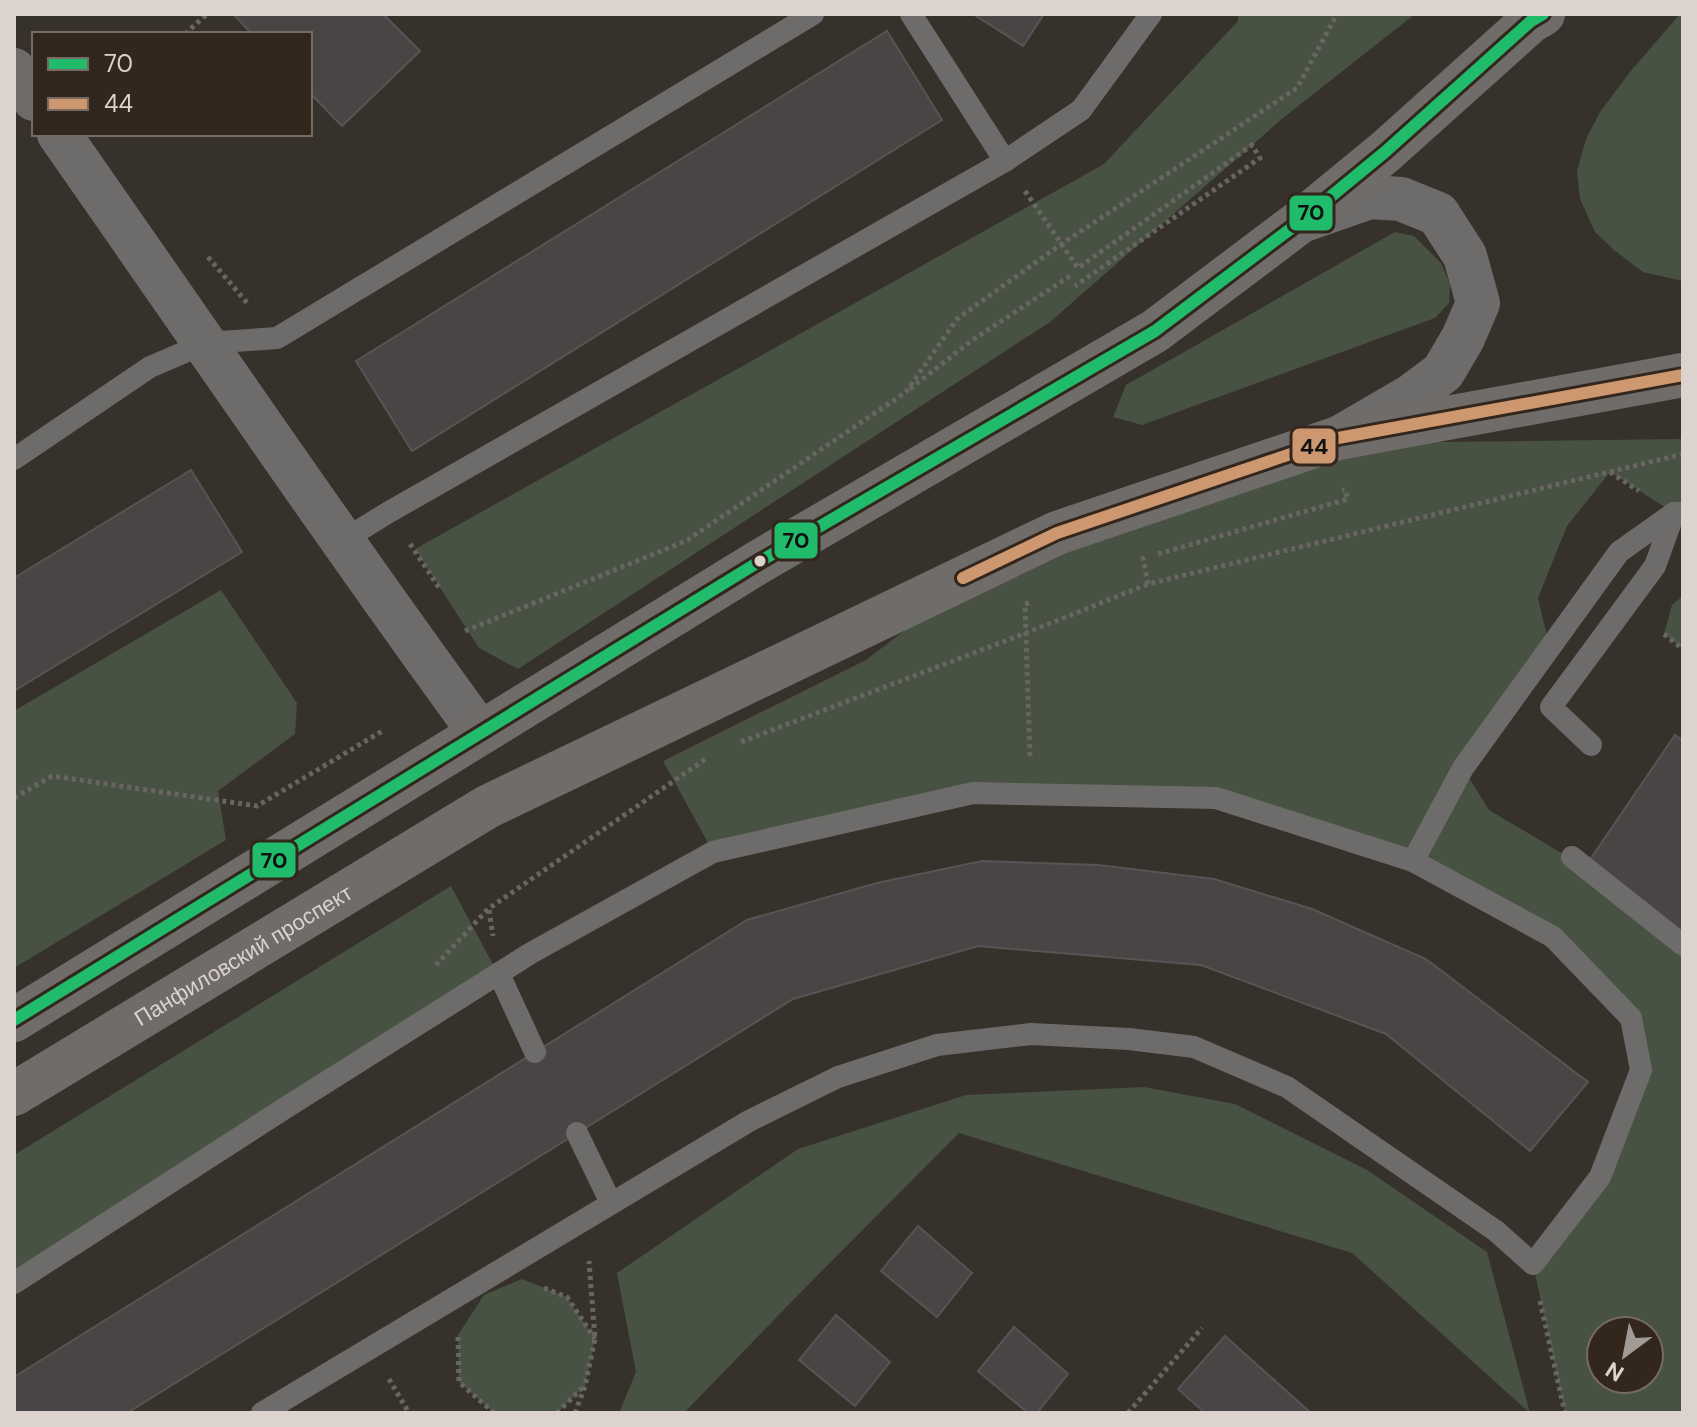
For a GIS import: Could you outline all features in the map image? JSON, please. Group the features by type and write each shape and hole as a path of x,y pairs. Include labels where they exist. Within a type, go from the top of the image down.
{"main road":[{"path":"14,1020 757,563 1155,331 1301,221 1385,152 1537,16"},
{"name":"Панфиловский проспект","path":"14,1094 487,807 1057,533 1338,438 1683,375"}],"street":[{"path":"14,70 32,96"},
{"path":"60,136 342,541 480,733"},
{"path":"1301,221 1370,197 1401,199 1438,214 1465,256 1478,303 1463,338 1443,372 1411,396 1338,438"}],"lane":[{"path":"14,459 150,367 206,343 277,338 813,14"},
{"path":"911,14 1005,161"},
{"path":"342,541 1005,161 1081,110 1151,14"},
{"path":"1591,745 1551,707 1655,566 1678,513"},
{"path":"1413,861 1463,768 1619,552 1678,513"},
{"path":"14,1283 268,1118 531,953 713,852 973,793 1216,798 1413,861 1553,937 1631,1018 1641,1070 1600,1177 1533,1264 1496,1231 1287,1087 1194,1047 1129,1039 1031,1034 937,1045 838,1077 749,1121 262,1413"},
{"path":"1572,857 1683,945"},
{"path":"499,974 535,1052"},
{"path":"577,1133 611,1203"}],"path":[{"path":"187,32 207,14"},
{"path":"906,392 957,319 1060,245 1297,88 1337,14"},
{"path":"1005,161 1078,268 1252,145 1260,158 1075,286"},
{"path":"422,654 467,630 686,541 906,392 971,341 1073,274"},
{"path":"731,746 1148,584 1683,454"},
{"path":"389,512 441,590"},
{"path":"1143,558 1148,584"},
{"path":"1025,604 1031,794"},
{"path":"1664,634 1683,649"},
{"path":"14,798 52,776 257,806 384,730"},
{"path":"427,975 488,909 716,752"},
{"path":"575,1413 585,1386 595,1339 585,1219"},
{"path":"1533,1264 1565,1413"},
{"path":"537,1285 567,1297 595,1339"},
{"path":"1128,1413 1202,1328"},
{"path":"458,1335 459,1382 494,1413"},
{"path":"557,1413 585,1386"}],"green space":[{"path":"1238,14 1415,14 1283,118 1050,322 518,669 479,648 415,549 1104,164 1238,21"},
{"path":"1683,14 1683,281 1643,272 1595,232 1580,199 1577,171 1586,139 1600,112"},
{"path":"1395,232 1414,236 1441,263 1450,284 1449,303 1435,318 1142,425 1113,417 1126,385"},
{"path":"1683,439 1683,513 1674,513 1610,472 1567,526 1538,598 1550,649 1463,768 1489,810 1585,867 1683,945 1683,1413 1565,1413 1533,1264 1600,1177 1641,1070 1631,1018 1553,937 1413,861 1216,798 972,797 713,852 663,761 866,660 934,608 1091,536 1316,458 1439,442"},
{"path":"221,590 297,703 295,734 218,791 226,840 14,968 14,711"},
{"path":"1683,596 1683,649 1664,634 1672,605"},
{"path":"451,886 503,983 398,1043 14,1295 14,1155"},
{"path":"1144,1087 1235,1104 1367,1170 1487,1252 1530,1413 1352,1253 959,1133 684,1413 619,1413 636,1372 617,1273 798,1149 966,1095"},
{"path":"522,1279 567,1297 595,1339 585,1386 557,1413 494,1413 459,1382 458,1335 484,1295"}],"building":[{"path":"233,14 383,14 420,51 342,126 312,95 312,32 250,32"},
{"path":"973,14 1044,14 1023,46"},
{"path":"887,31 942,120 412,451 356,361"},
{"path":"191,470 242,552 14,691 14,578"},
{"path":"1675,735 1683,741 1683,945 1585,867"},
{"path":"982,861 1098,865 1214,879 1312,909 1426,959 1588,1082 1530,1151 1386,1034 1201,965 978,946 793,999 127,1413 14,1413 14,1377 747,920 877,883"},
{"path":"918,1226 972,1273 937,1317 881,1271"},
{"path":"836,1315 890,1362 855,1406 799,1360"},
{"path":"1014,1327 1068,1374 1037,1413 1028,1413 978,1371"},
{"path":"1225,1336 1311,1413 1205,1413 1178,1389"}],"transit line":[{"name":"70","path":"14,1020 757,563 1155,331 1301,221 1385,152 1531,21 1543,14"},
{"name":"44","path":"963,578 1057,533 1338,438 1683,375"}]}
